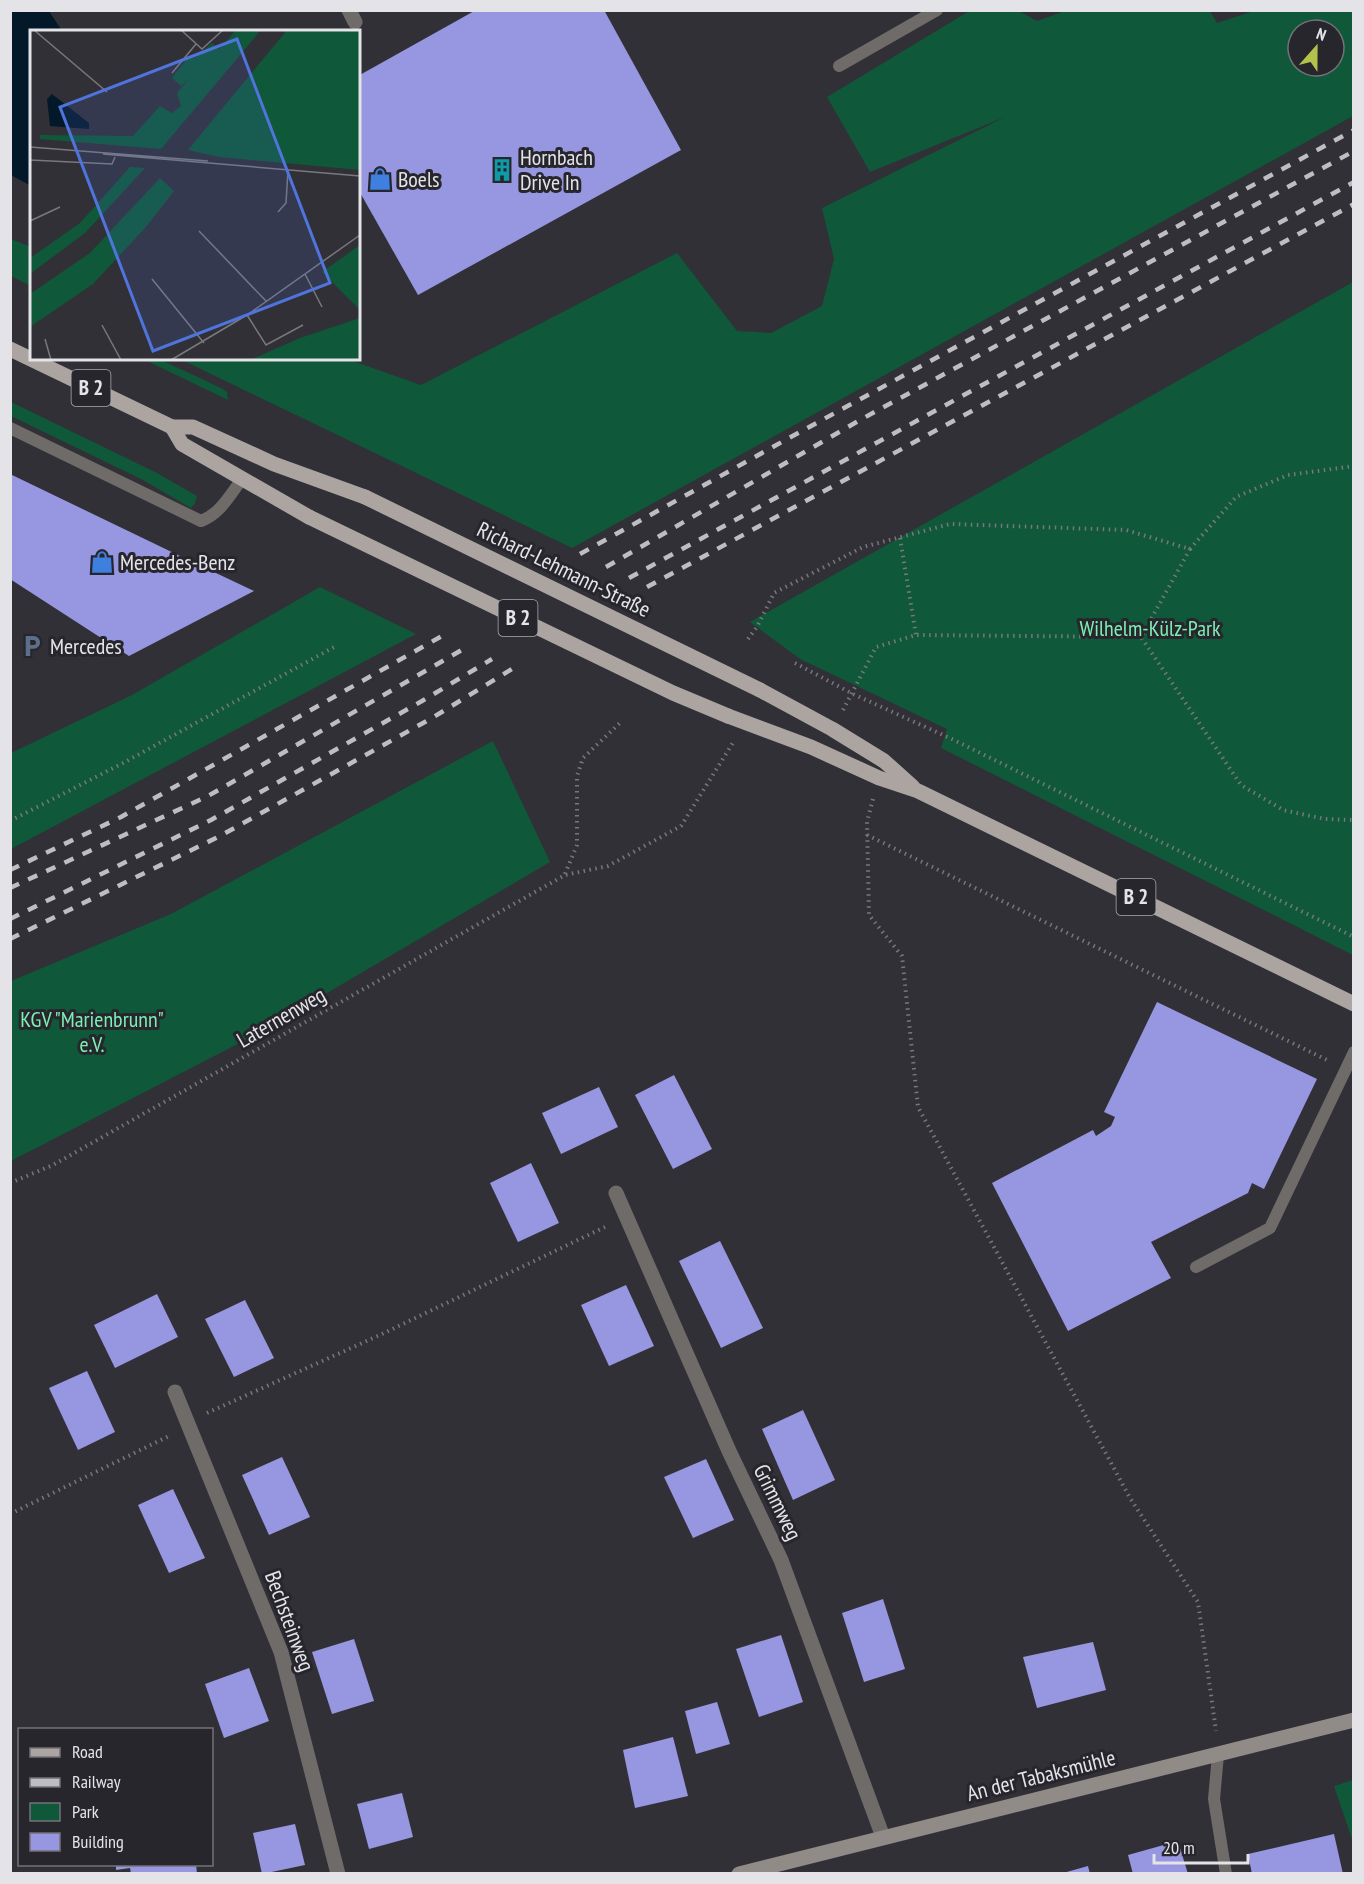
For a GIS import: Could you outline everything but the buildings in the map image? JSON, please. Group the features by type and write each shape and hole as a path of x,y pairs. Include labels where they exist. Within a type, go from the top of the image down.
{"main road":[{"name":"Richard-Lehmann-Straße","path":"10,349 30,359"},
{"name":"Richard-Lehmann-Straße","path":"33,360 172,427 193,427 274,464 365,497 760,690 885,761 918,791"},
{"name":"Richard-Lehmann-Straße","path":"172,427 182,444 309,517 673,693 812,747 879,778 918,791 1353,1004"},
{"name":"An der Tabaksmühle","path":"739,1874 1353,1720"}],"street":[{"name":"Grimmweg","path":"616,1193 729,1451 781,1560 883,1837"},
{"name":"Bechsteinweg","path":"175,1392 281,1652 338,1874"}],"lane":[{"path":"839,66 937,10"},
{"path":"10,428 201,521 211,518 219,511 242,479"},
{"path":"1196,1267 1270,1228 1353,1052"},
{"path":"1218,1755 1214,1799 1226,1874"}],"path":[{"path":"1141,637 1190,549 1236,497 1288,475 1353,465"},
{"path":"748,639 774,593 863,547 950,525 1126,530 1190,549"},
{"path":"900,538 915,635"},
{"path":"832,729 853,694 876,646 915,635 1141,637"},
{"path":"1141,637 1241,786 1283,810 1325,819 1353,820"},
{"path":"10,821 125,762 336,646"},
{"path":"795,663 853,694 954,740 1353,937"},
{"path":"565,875 577,845 577,776 583,758 622,721"},
{"name":"Laternenweg","path":"10,1183 53,1165 565,875 608,866 681,826 746,723"},
{"path":"879,778 867,822 869,915 902,956 918,1107 1130,1498 1198,1602 1218,1755"},
{"path":"867,835 1346,1069"},
{"path":"10,1514 188,1424 626,1217"}],"green space":[{"path":"971,10 1019,11 1037,21 1065,11 1210,11 1217,23 1254,11 1353,11 1353,116 572,548 182,360 350,360 421,385 677,253 737,331 771,333 822,306 834,259 822,208 1005,117 870,172 827,97"},
{"path":"11,239 30,247 30,286 11,276"},
{"name":"Wilhelm-Külz-Park","path":"1353,282 1353,955 941,748 947,729 800,659 750,622"},
{"path":"145,360 161,360 221,388 227,392 228,400"},
{"path":"11,402 157,473 197,496 195,503 191,508 143,480 11,416"},
{"path":"320,587 416,634 11,849 11,753 132,695"},
{"name":"KGV \"Marienbrunn\" e.V.","path":"493,741 550,862 259,1033 11,1161 11,981 171,914"},
{"path":"1354,1780 1353,1842 1334,1786"}],"water":[{"path":"10,11 49,11 61,30 30,30 30,185 11,175"}],"railway":[{"path":"580,554 1354,130"},
{"path":"606,567 860,420 1354,151"},
{"path":"629,578 1354,182"},
{"path":"647,587 1354,204"},
{"path":"10,870 121,817 442,636"},
{"path":"10,888 208,796 467,647"},
{"path":"10,919 211,820 492,659"},
{"path":"10,939 220,836 432,718 512,669"}],"place":[{"name":"Hornbach Drive In","path":"502,170"},
{"name":"Boels","path":"380,179"},
{"name":"Mercedes-Benz","path":"102,562"},
{"name":"Mercedes","path":"32,646"}]}
